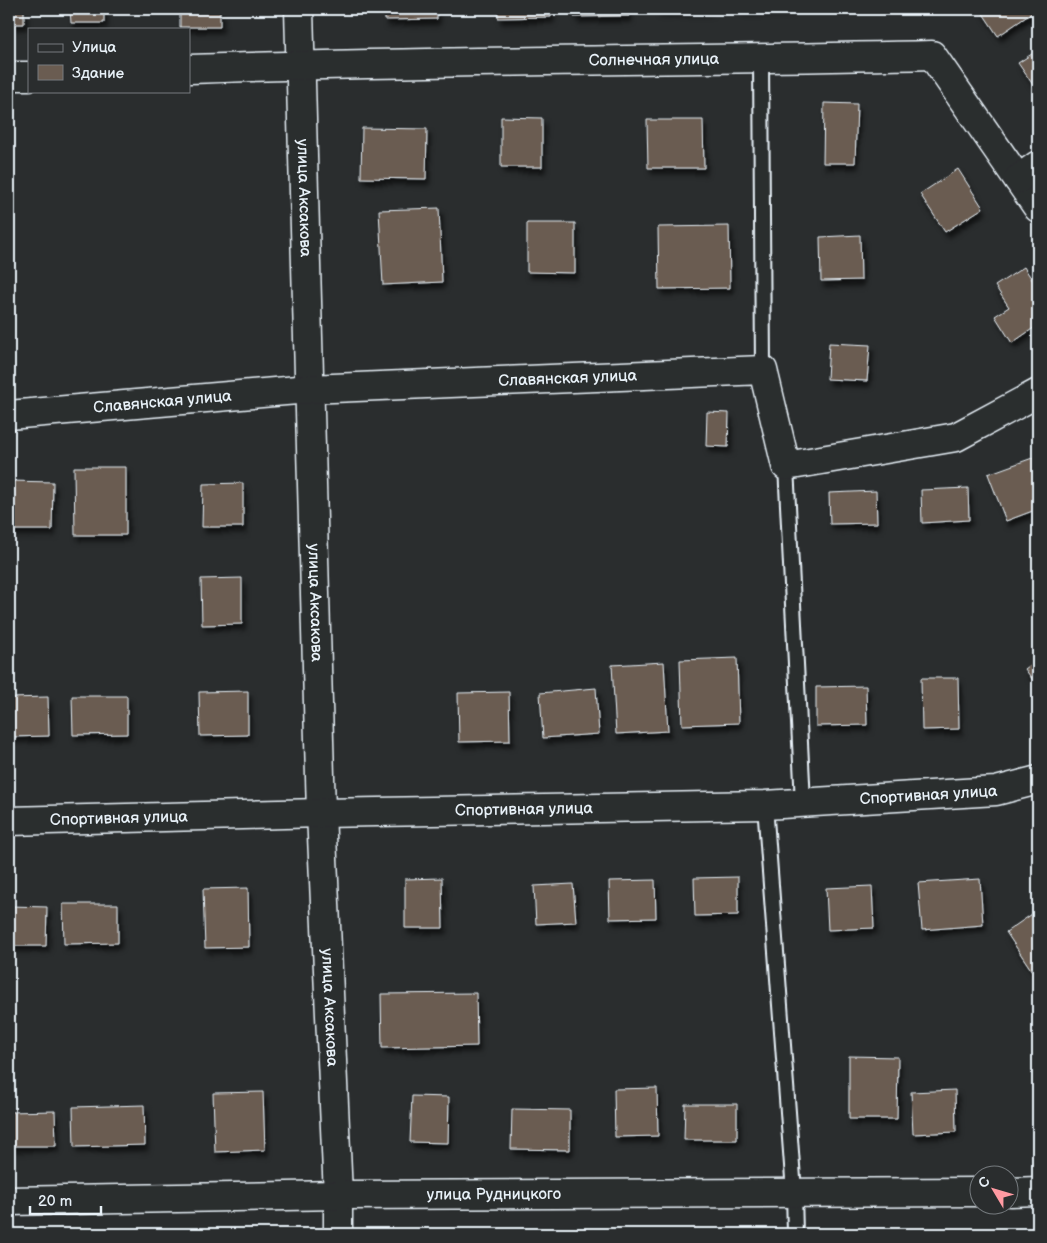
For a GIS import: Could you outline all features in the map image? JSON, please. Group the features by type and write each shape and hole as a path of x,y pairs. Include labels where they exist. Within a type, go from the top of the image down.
{"street":[{"name":"улица Аксакова","path":"299,9 321,813 338,1195 338,1234"},
{"name":"Солнечная улица","path":"190,69 300,65 932,55 1028,172 1038,208"},
{"path":"9,76 28,76"},
{"name":"Славянская улица","path":"9,415 309,390 762,370"},
{"path":"762,370 786,466 956,437 1038,393"},
{"name":"Спортивная улица","path":"9,821 765,805 996,791 1038,780"},
{"path":"1020,1192 1038,1191"},
{"name":"улица Рудницкого","path":"9,1201 338,1195 970,1192"}],"lane":[{"path":"761,59 762,370"},
{"path":"786,466 803,802"},
{"path":"765,805 794,1192 795,1234"}],"building":[{"path":"9,9 24,9 24,24 9,24"},
{"path":"70,9 104,9 104,23 71,23"},
{"path":"180,9 220,9 220,27 180,27"},
{"path":"385,9 437,9 437,19 385,20"},
{"path":"498,9 551,9 551,17 498,18"},
{"path":"574,9 628,9 629,16 574,17"},
{"path":"657,9 709,9 709,10 657,11"},
{"path":"741,9 789,9 741,10"},
{"path":"980,9 1038,9 998,36"},
{"path":"1038,50 1038,92 1018,63"},
{"path":"824,103 857,104 855,163 823,163"},
{"path":"501,117 542,118 542,167 501,167"},
{"path":"647,120 703,120 704,168 648,168"},
{"path":"362,128 427,129 426,179 361,178"},
{"path":"958,169 983,208 945,232 920,194"},
{"path":"439,208 442,282 383,285 379,210"},
{"path":"527,223 575,223 575,273 527,272"},
{"path":"729,226 730,288 659,289 658,227"},
{"path":"860,235 861,280 821,281 820,237"},
{"path":"1024,267 1038,289 1038,325 1012,343 995,316 1009,307 995,286"},
{"path":"829,343 870,345 867,381 827,379"},
{"path":"707,412 729,413 728,447 706,446"},
{"path":"1038,456 1038,509 1006,521 988,474"},
{"path":"74,467 126,467 126,535 75,535"},
{"path":"9,481 53,482 52,530 9,530"},
{"path":"243,483 243,527 202,527 203,484"},
{"path":"968,488 969,520 922,523 921,490"},
{"path":"876,491 877,523 830,524 829,493"},
{"path":"242,578 242,624 202,625 201,579"},
{"path":"737,658 739,723 682,725 680,660"},
{"path":"1038,659 1038,687 1025,669"},
{"path":"664,662 668,731 616,734 612,665"},
{"path":"921,678 958,678 959,729 922,730"},
{"path":"866,686 867,725 816,726 816,687"},
{"path":"596,688 599,734 543,738 540,693"},
{"path":"248,691 248,735 200,736 199,692"},
{"path":"509,692 510,741 459,742 458,693"},
{"path":"72,696 127,696 127,734 73,735"},
{"path":"48,697 49,736 9,737 9,698"},
{"path":"738,877 738,915 695,916 694,878"},
{"path":"442,878 443,928 405,928 405,879"},
{"path":"980,879 983,925 922,930 918,883"},
{"path":"655,880 656,918 610,919 609,881"},
{"path":"573,884 576,922 536,924 534,886"},
{"path":"872,886 874,928 828,930 826,888"},
{"path":"248,888 249,947 205,948 203,889"},
{"path":"63,904 118,904 118,943 64,944"},
{"path":"9,906 47,907 46,946 9,946"},
{"path":"1038,910 1038,966 1032,971 1006,932"},
{"path":"476,993 477,1046 382,1048 381,994"},
{"path":"849,1056 898,1057 897,1119 849,1119"},
{"path":"657,1088 658,1136 615,1137 614,1089"},
{"path":"955,1090 956,1132 913,1134 911,1092"},
{"path":"263,1092 265,1150 215,1152 213,1093"},
{"path":"412,1096 449,1097 448,1143 410,1142"},
{"path":"685,1104 737,1104 737,1140 684,1140"},
{"path":"144,1105 145,1145 74,1147 73,1107"},
{"path":"512,1109 570,1110 570,1150 511,1149"},
{"path":"55,1111 56,1146 9,1146 9,1112"}]}
